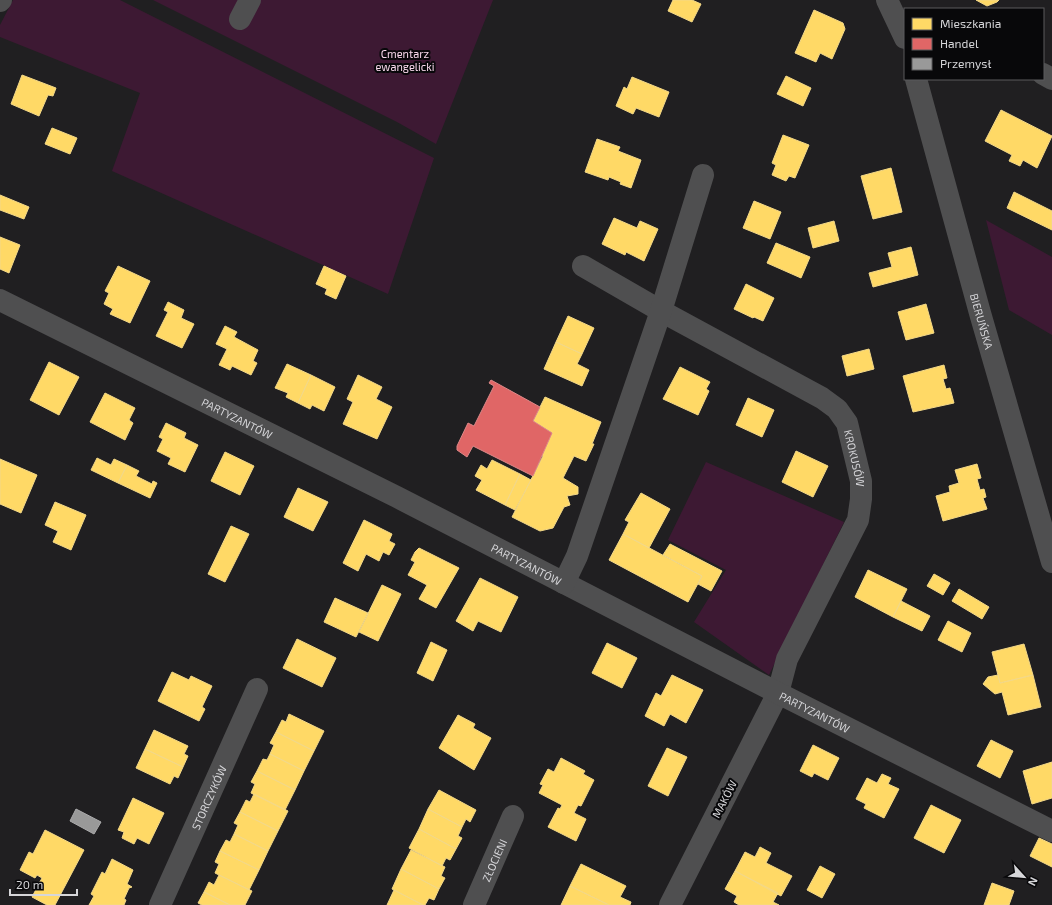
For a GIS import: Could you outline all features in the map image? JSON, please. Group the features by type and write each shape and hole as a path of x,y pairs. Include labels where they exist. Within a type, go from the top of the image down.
{"street":[{"path":"240,19 250,0"},
{"name":"BIERUŃSKA","path":"916,80 1048,530 1052,562"},
{"path":"564,584 577,556 661,311 703,175"},
{"name":"KROKUSÓW","path":"583,266 661,311 822,398 837,409 847,423 861,481 861,499 858,520 787,659 778,693"},
{"name":"PARTYZANTÓW","path":"0,300 383,490 564,584 1052,831"},
{"name":"STORCZYKÓW","path":"160,905 257,689"},
{"name":"MAKÓW","path":"670,905 778,693"},
{"name":"ZŁOCIENI","path":"474,905 513,816"}],"green space":[{"path":"13,0 120,0 434,158 388,294 112,171 140,93 0,37 0,25"},
{"name":"Cmentarz ewangelicki","path":"153,0 493,0 436,144 397,122"},
{"path":"986,220 1052,257 1052,335 1009,310"},
{"path":"706,462 844,522 769,675 694,622 726,570 668,540"}],"building: Mieszkania":[{"path":"673,0 692,0 701,4 692,22 668,11"},
{"path":"976,0 999,0 987,6"},
{"path":"814,10 843,23 845,29 832,59 820,53 816,62 795,53"},
{"path":"22,75 56,88 53,96 48,95 39,116 11,104"},
{"path":"786,76 811,88 803,106 777,94"},
{"path":"632,77 669,92 659,117 636,108 633,114 616,106 624,87 627,89"},
{"path":"1001,110 1052,136 1037,168 1023,160 1020,166 1009,161 1012,155 985,141"},
{"path":"52,128 77,138 70,154 45,144"},
{"path":"783,135 809,145 795,178 789,176 786,181 772,175 776,165 772,163"},
{"path":"597,139 620,147 618,151 641,160 631,188 620,184 621,182 609,177 608,180 585,172"},
{"path":"891,168 902,212 873,219 861,176"},
{"path":"1014,192 1052,211 1052,230 1007,208"},
{"path":"0,195 29,207 24,219 0,210"},
{"path":"754,201 781,212 770,239 743,228"},
{"path":"614,218 637,228 640,221 658,229 644,261 626,252 625,255 602,244"},
{"path":"834,221 839,241 813,248 808,228"},
{"path":"0,237 20,245 9,273 0,269"},
{"path":"776,243 810,257 801,278 767,263"},
{"path":"911,247 918,275 873,287 869,273 892,267 888,253"},
{"path":"118,266 150,281 130,323 110,314 113,309 104,304 109,293 105,291"},
{"path":"324,266 346,276 336,299 325,294 327,289 316,284"},
{"path":"746,284 774,298 763,321 734,309"},
{"path":"168,302 184,310 181,318 194,324 182,348 156,336 168,312 164,310"},
{"path":"926,304 934,333 906,340 898,312"},
{"path":"568,316 594,328 582,354 556,342"},
{"path":"225,326 237,332 234,337 258,350 253,361 257,363 251,375 232,366 230,370 219,365 227,349 216,344"},
{"path":"556,342 582,354 577,364 589,370 582,386 544,369"},
{"path":"869,349 874,369 847,376 842,356"},
{"path":"49,362 79,377 59,415 30,400"},
{"path":"287,364 311,375 298,403 286,397 288,393 275,388"},
{"path":"944,365 947,378 943,379 946,389 950,388 954,403 913,412 903,376"},
{"path":"680,367 710,382 706,389 709,391 698,415 663,399"},
{"path":"311,375 335,387 324,411 312,405 310,409 298,403"},
{"path":"358,375 382,387 376,399 392,407 377,439 343,424 353,402 347,399"},
{"path":"105,393 135,408 129,420 133,423 125,440 90,422"},
{"path":"545,397 601,422 592,444 594,444 586,461 574,456 563,478 578,487 578,494 567,496 570,505 564,507 553,528 540,531 512,517 543,456 541,455 552,433 533,421"},
{"path":"748,398 774,410 762,437 736,425"},
{"path":"166,423 186,433 184,438 198,445 185,472 168,464 171,458 157,451 163,439 159,437"},
{"path":"796,451 828,466 813,497 782,482"},
{"path":"225,452 254,466 240,495 211,481"},
{"path":"97,458 111,465 114,459 127,465 118,483 91,470"},
{"path":"0,459 37,475 21,513 0,504"},
{"path":"492,460 520,474 505,505 476,490 482,480 475,476 481,465 487,469"},
{"path":"977,464 981,478 977,479 980,490 984,489 986,497 983,498 987,509 943,521 936,496 950,492 949,486 959,483 955,470"},
{"path":"127,465 139,471 136,476 152,484 153,481 157,483 150,498 118,483"},
{"path":"520,474 531,480 515,510 505,505"},
{"path":"298,488 328,502 313,531 284,517"},
{"path":"641,493 670,509 649,548 623,534 629,522 625,520"},
{"path":"55,502 86,515 71,550 53,542 58,531 45,525"},
{"path":"364,520 392,534 389,541 395,544 389,555 383,552 379,561 366,554 358,571 343,563"},
{"path":"231,526 249,534 225,582 208,574"},
{"path":"623,534 702,576 688,602 609,560"},
{"path":"670,544 722,571 711,591 698,584 702,576 663,555"},
{"path":"419,548 459,568 436,608 419,599 427,585 408,575 415,562 411,560"},
{"path":"868,570 907,589 893,617 855,597"},
{"path":"934,574 950,583 943,595 927,586"},
{"path":"480,578 518,597 501,632 478,621 473,631 456,621"},
{"path":"382,585 401,594 378,641 359,632"},
{"path":"959,589 989,607 982,619 952,601"},
{"path":"335,598 368,613 356,637 324,622"},
{"path":"901,601 930,616 922,631 893,617"},
{"path":"948,621 971,633 962,652 938,640"},
{"path":"297,639 336,658 322,687 283,668"},
{"path":"431,642 447,650 433,681 417,673"},
{"path":"607,643 637,658 622,688 592,673"},
{"path":"1024,644 1033,675 1000,683 992,652"},
{"path":"172,672 189,680 191,676 212,686 202,707 205,709 199,721 158,701"},
{"path":"672,675 703,690 686,723 670,714 664,726 645,716 656,693 661,696"},
{"path":"998,675 1000,683 1033,675 1041,707 1008,715 1002,692 995,694 983,684 988,677"},
{"path":"289,714 324,731 314,751 276,732 282,720 286,722"},
{"path":"458,715 475,724 473,728 491,738 474,770 439,748"},
{"path":"154,730 188,746 184,754 188,756 183,767 145,749"},
{"path":"276,732 314,751 304,771 270,754 274,745 270,743"},
{"path":"991,740 1013,751 1000,778 977,766"},
{"path":"813,745 839,758 828,780 814,773 812,777 800,771"},
{"path":"667,748 687,757 668,796 648,786"},
{"path":"145,749 183,767 178,778 174,776 170,784 136,768"},
{"path":"270,754 304,771 295,790 257,771 263,759 267,760"},
{"path":"561,758 585,771 583,774 594,780 581,806 578,805 574,813 586,819 576,841 548,827 558,808 560,809 562,805 539,793 543,785 540,784 548,769 554,772"},
{"path":"1052,762 1052,798 1032,804 1023,771"},
{"path":"257,771 295,790 285,810 251,793 255,784 251,782"},
{"path":"882,774 891,778 888,784 899,789 884,818 864,808 866,804 856,799 867,778 877,783"},
{"path":"439,790 476,810 470,822 466,819 462,827 428,809"},
{"path":"254,794 288,811 278,831 240,812 246,800 250,802"},
{"path":"133,798 164,813 149,844 137,838 134,844 122,838 124,832 118,830"},
{"path":"931,805 961,820 944,853 914,838"},
{"path":"428,809 462,827 458,836 462,838 456,849 419,829"},
{"path":"240,812 278,831 268,851 234,834 238,825 234,823"},
{"path":"419,829 456,849 450,860 446,858 442,866 409,848"},
{"path":"45,830 84,850 55,905 47,905 32,897 42,878 37,875 35,878 20,870 29,852 33,854"},
{"path":"234,834 268,851 259,870 220,851 226,840 230,842"},
{"path":"1039,838 1052,844 1052,867 1030,856"},
{"path":"760,847 771,853 766,863 792,876 781,896 735,871 745,852 755,857"},
{"path":"411,850 445,867 441,876 445,878 439,889 401,869"},
{"path":"220,851 259,870 249,890 215,873 219,864 215,862"},
{"path":"112,859 133,870 127,884 132,887 129,888 124,899 126,900 124,905 89,905 94,896 91,894 102,872 105,874"},
{"path":"581,864 626,886 620,897 631,902 630,905 609,905 570,886"},
{"path":"820,866 835,874 822,898 807,890"},
{"path":"401,869 439,889 434,900 429,898 425,905 423,905 392,889"},
{"path":"735,871 778,893 773,902 779,905 739,905 734,902 737,896 725,889"},
{"path":"219,875 252,891 245,905 230,905 204,892 209,882 214,885"},
{"path":"992,883 1014,891 1009,905 984,905"},
{"path":"570,886 609,905 561,905"},
{"path":"394,890 423,905 387,905"},
{"path":"204,892 230,905 202,905 198,903"}],"building: Handel":[{"path":"491,380 540,407 533,421 552,433 533,476 473,446 467,457 457,450 457,446 468,423 474,426 494,386 489,383"}],"building: Przemysł":[{"path":"76,809 101,822 94,834 70,821"}]}
